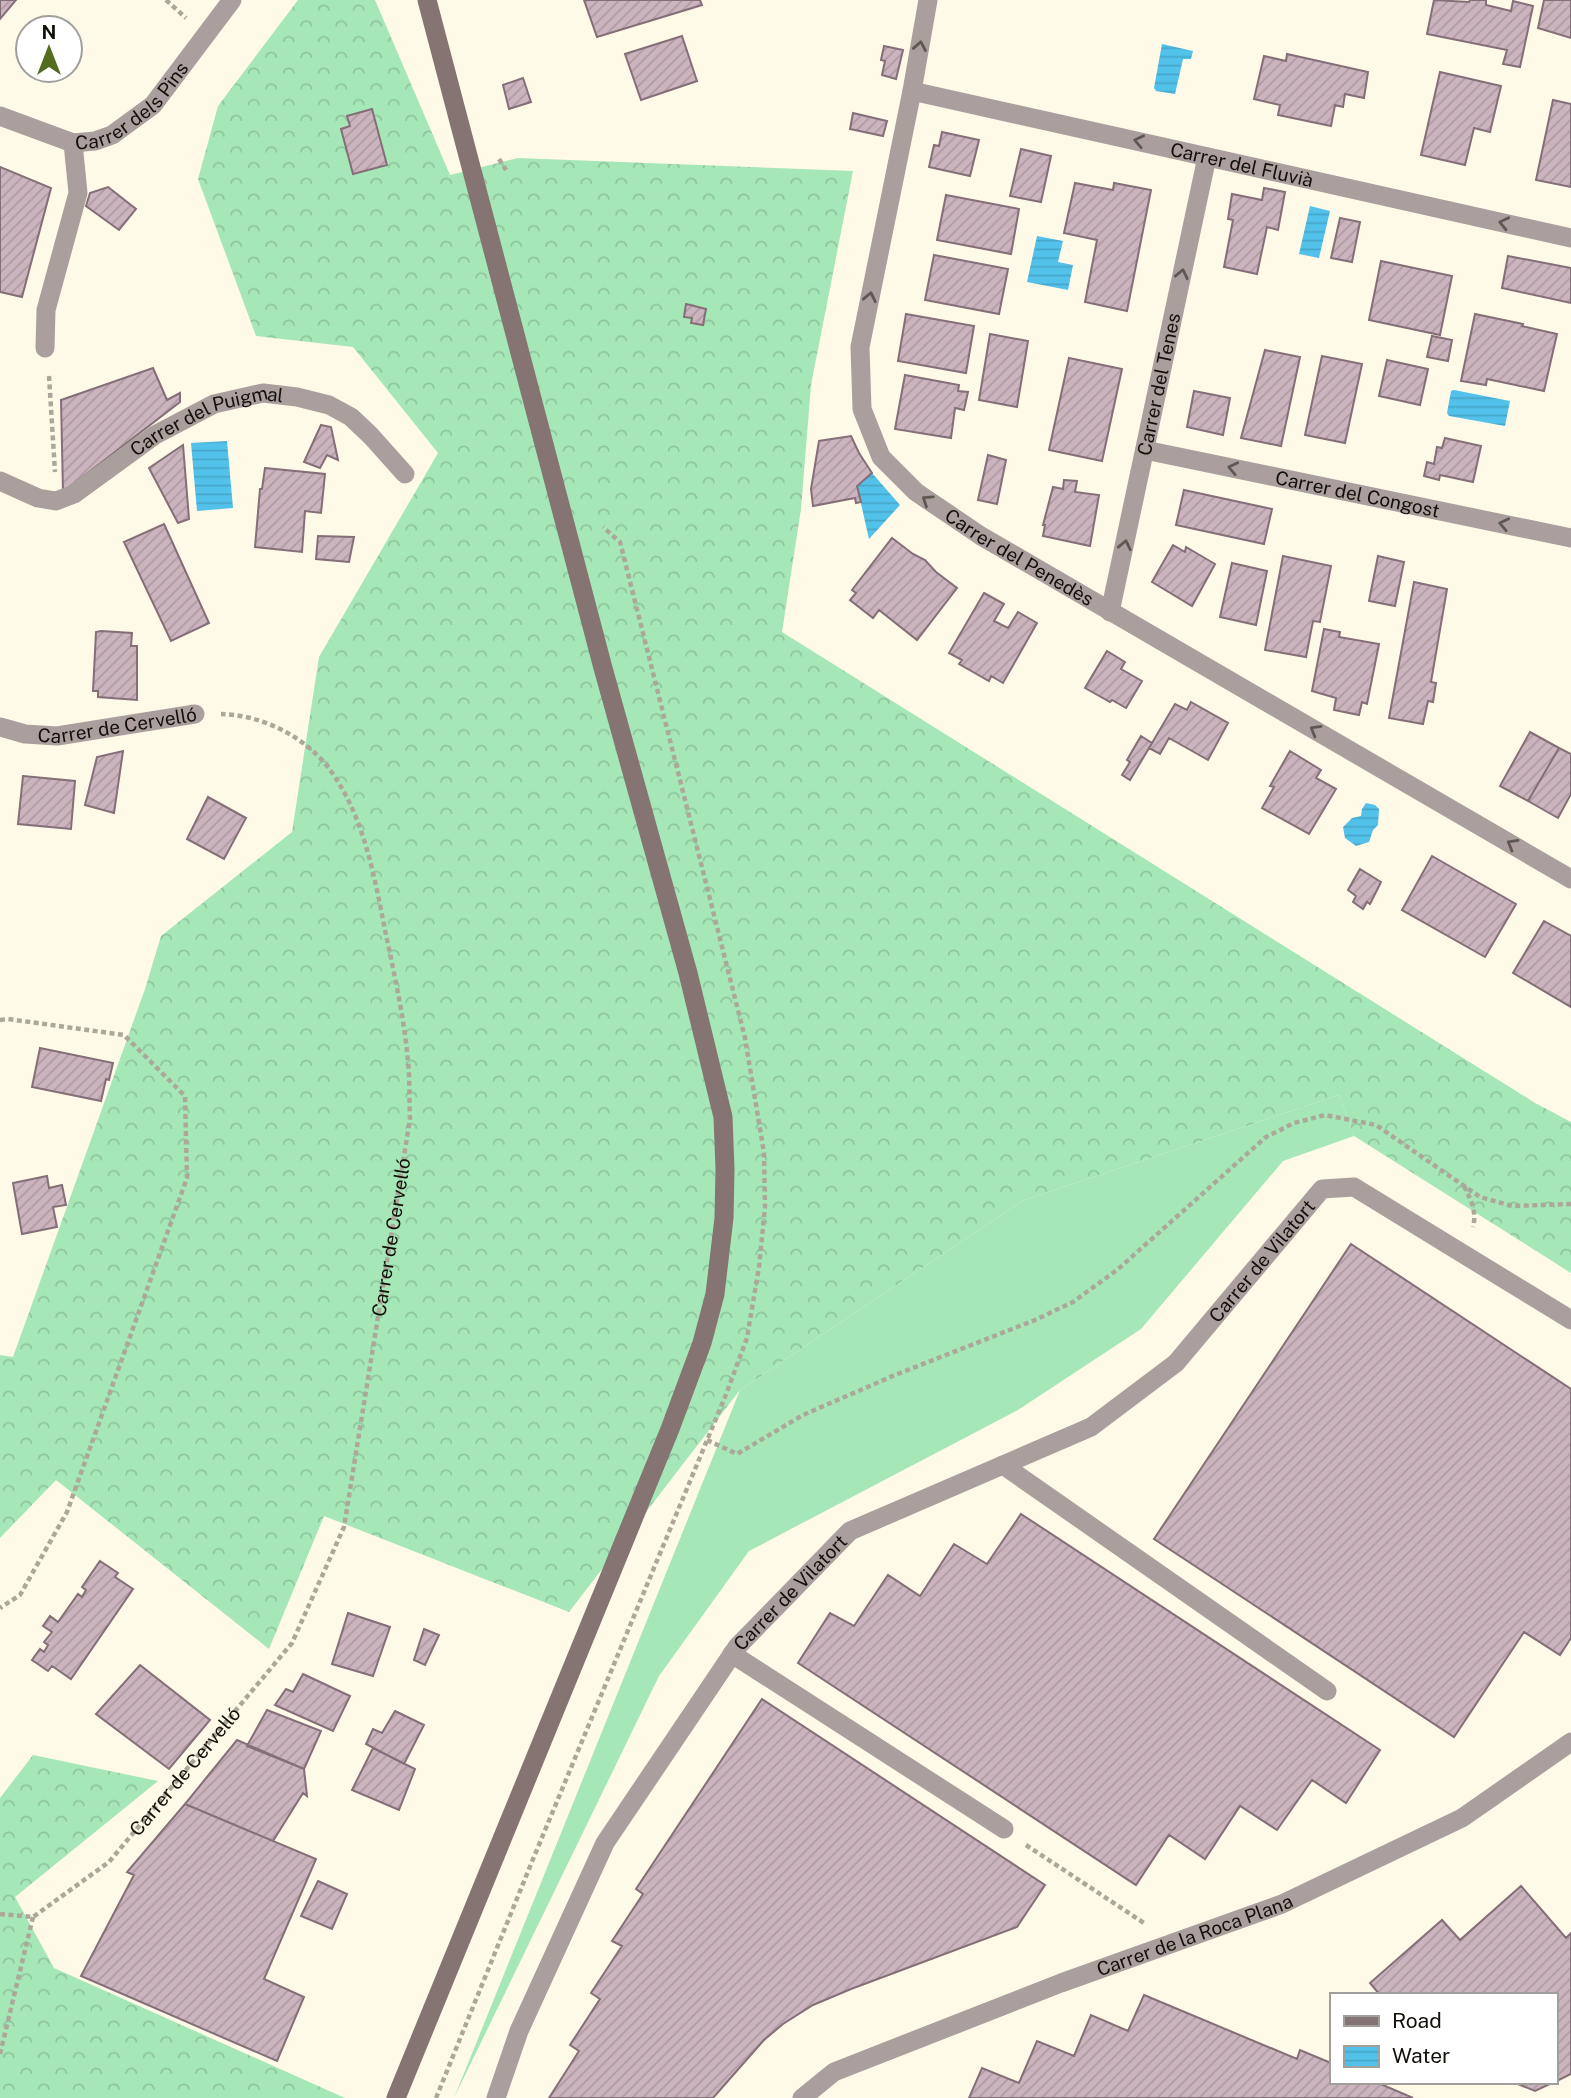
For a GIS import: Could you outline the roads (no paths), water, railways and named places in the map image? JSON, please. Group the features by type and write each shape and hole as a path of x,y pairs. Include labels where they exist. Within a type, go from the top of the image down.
{"main road":[{"path":"396,2098 660,1453 702,1343 715,1294 724,1217 725,1169 723,1116 688,973 603,668 428,0"}],"street":[{"name":"Carrer dels Pins","path":"0,116 73,143 95,141 112,135 153,106 232,0"},
{"name":"Carrer del Penedès","path":"928,0 860,347 862,409 881,457 916,492 981,536 1571,878"},
{"name":"Carrer del Fluvià","path":"912,91 1571,238"},
{"path":"45,348 46,310 78,193 73,143"},
{"name":"Carrer del Tenes","path":"1110,612 1207,157"},
{"name":"Carrer del Puigmal","path":"0,481 38,498 56,500 74,494 155,435 214,404 263,393 297,397 329,405 351,417 372,436 405,474"},
{"name":"Carrer del Congost","path":"1145,450 1571,538"},
{"name":"Carrer de Cervelló","path":"0,727 25,734 57,736 195,714"},
{"name":"Carrer de Vilatort","path":"496,2098 519,2031 605,1843 737,1647 850,1531 1091,1427 1176,1363 1322,1189 1354,1187 1569,1315"},
{"path":"1003,1465 1327,1691"},
{"path":"733,1654 1004,1829"},
{"name":"Carrer de la Roca Plana","path":"802,2098 834,2072 1061,1983 1282,1904 1462,1818 1571,1742"}],"water":[{"path":"1162,44 1193,51 1191,59 1183,59 1175,94 1156,91 1154,88"},
{"path":"1310,206 1330,211 1319,258 1299,254"},
{"path":"1037,236 1063,241 1058,262 1073,265 1068,290 1027,282"},
{"path":"1451,391 1510,401 1505,426 1449,416 1447,413"},
{"path":"227,441 233,508 197,511 191,443"},
{"path":"872,473 900,505 869,539 857,486"},
{"path":"1366,803 1379,809 1378,825 1369,842 1356,846 1345,838 1343,827 1352,818 1361,816"}]}
